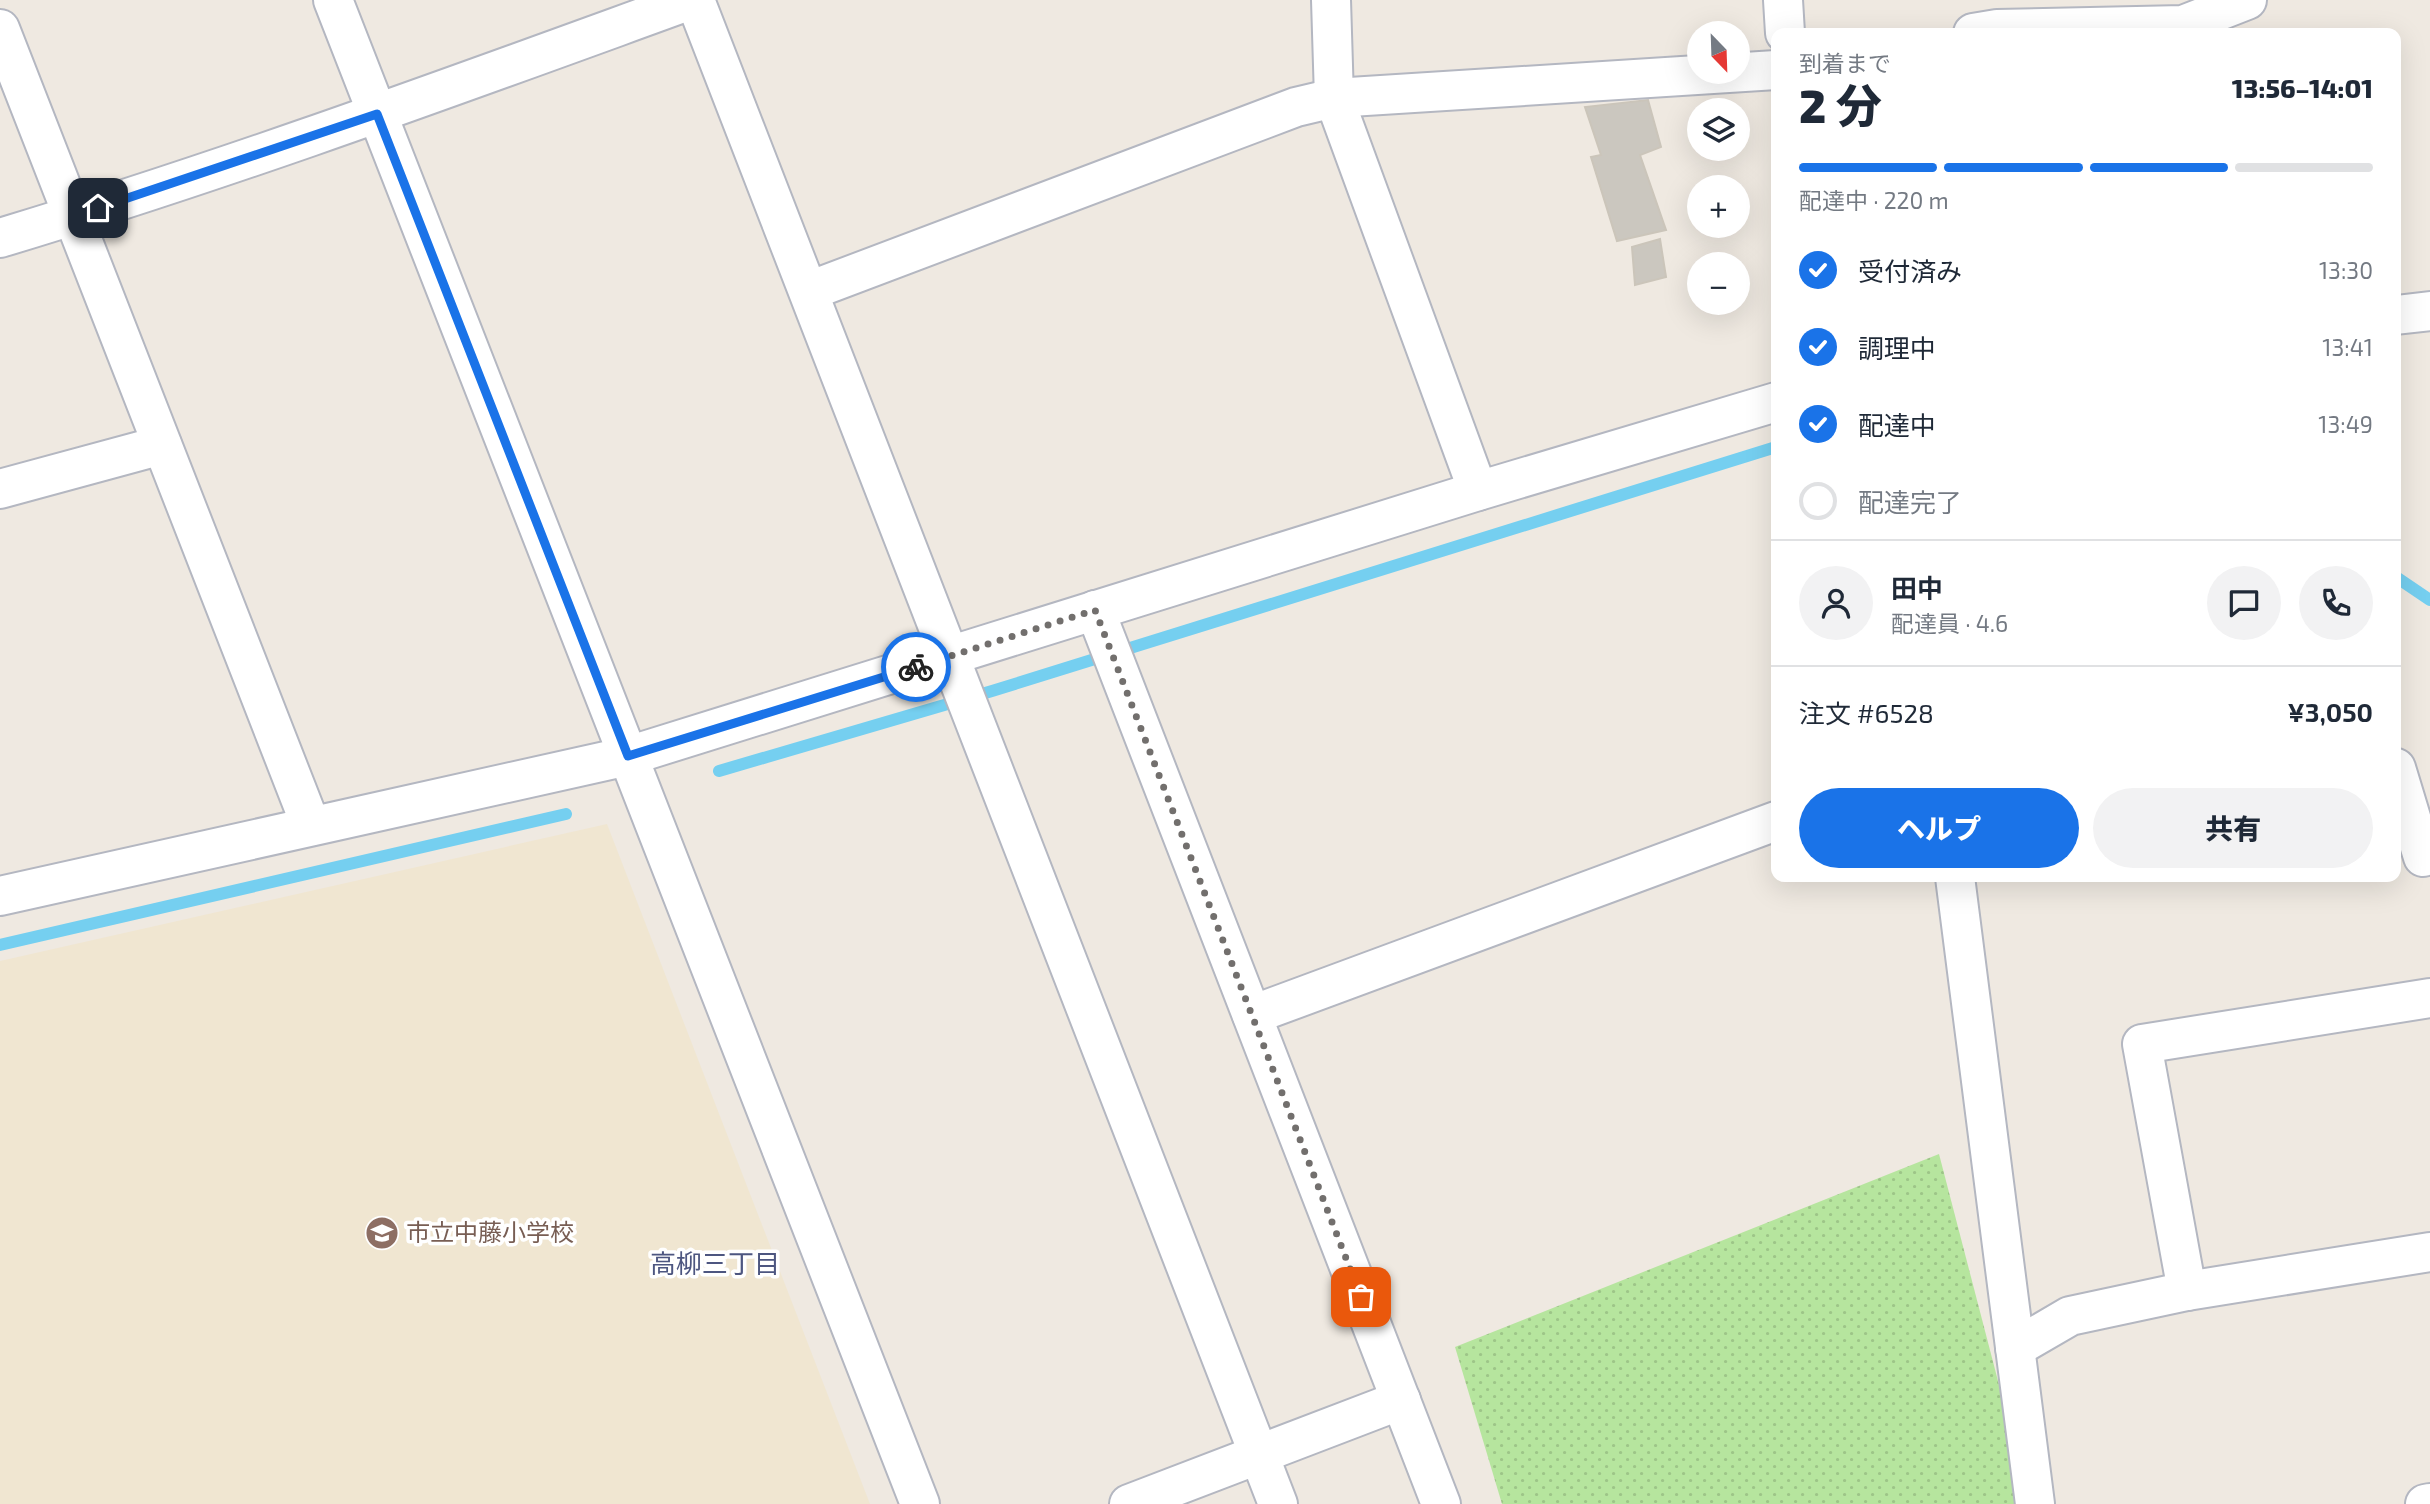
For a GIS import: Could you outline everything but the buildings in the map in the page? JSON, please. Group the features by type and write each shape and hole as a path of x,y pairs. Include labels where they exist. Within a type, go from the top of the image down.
{"street":[{"path":"333,0 920,1504"},
{"path":"0,238 377,114 693,0 951,656 1278,1504"},
{"path":"1331,0 1334,98 1478,491"},
{"path":"1783,0 1785,28"},
{"path":"2044,28 2183,25 2247,0"},
{"path":"0,29 311,826"},
{"path":"809,291 1296,107 1334,98 1771,70"},
{"path":"2401,314 2430,311"},
{"path":"0,895 628,756 1478,491 1771,403"},
{"path":"0,489 162,445"},
{"path":"1095,610 1441,1504"},
{"path":"2401,791 2423,857"},
{"path":"1252,1015 1771,823"},
{"path":"1956,882 2035,1504"},
{"path":"2187,1291 2141,1044 2430,998"},
{"path":"2015,1348 2070,1316 2187,1291 2430,1252"},
{"path":"1129,1504 1401,1400"}],"shaded area":[{"name":"市立中藤小学校","path":"607,824 870,1504 0,1504 0,961"}],"green space":[{"path":"1939,1154 2030,1504 1502,1504 1455,1347"}],"waterway":[{"path":"719,771 992,691 1771,449"},
{"path":"2401,580 2430,600"},
{"path":"0,945 566,814"}],"way so far":[{"path":"916,667 1095,610 1361,1297"}],"place":[{"name":"市立中藤小学校","path":"382,1233"}],"district":[{"name":"高柳三丁目","path":"715,1264"}],"route":[{"path":"98,208 377,114 628,756 916,667"}]}
